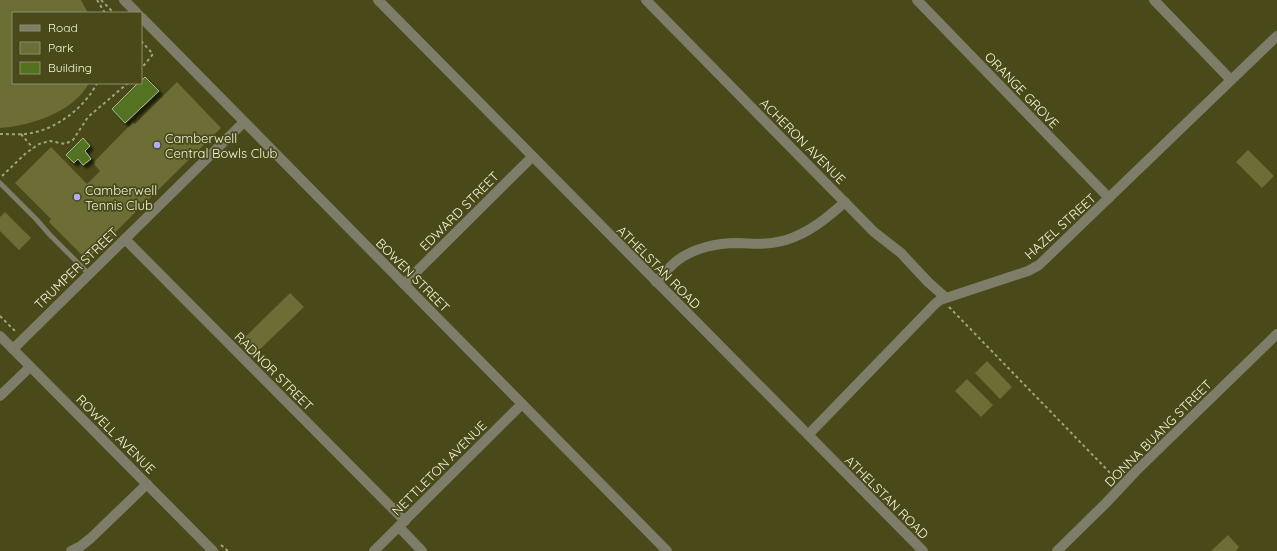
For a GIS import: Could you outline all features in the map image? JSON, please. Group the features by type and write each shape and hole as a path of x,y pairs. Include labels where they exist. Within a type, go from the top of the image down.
{"street":[{"path":"124,0 136,12"},
{"name":"ATHELSTAN ROAD","path":"378,0 923,551"},
{"name":"ACHERON AVENUE","path":"646,0 844,202 874,232 891,244 943,298"},
{"name":"ORANGE GROVE","path":"917,0 1109,198"},
{"path":"1154,0 1231,80"},
{"name":"BOWEN STREET","path":"142,18 667,551"},
{"name":"HAZEL STREET","path":"808,435 929,310 943,298 1028,271 1044,261 1277,36"},
{"name":"TRUMPER STREET","path":"13,349 244,122"},
{"name":"EDWARD STREET","path":"404,284 532,156"},
{"path":"656,282 678,260 695,252 719,245 760,244 785,240 802,234 816,226 844,202"},
{"name":"RADNOR STREET","path":"125,239 402,524 422,551"},
{"name":"DONNA BUANG STREET","path":"1058,551 1141,465 1277,334"},
{"name":"ROWELL AVENUE","path":"0,336 213,551"},
{"path":"0,396 30,367"},
{"name":"NETTLETON AVENUE","path":"374,551 522,404"},
{"path":"71,551 91,538 147,484"}],"lane":[{"path":"0,183 88,274"}],"path":[{"path":"97,0 104,12"},
{"path":"102,0 113,12"},
{"path":"142,42 153,54 142,68"},
{"path":"0,134 21,134 41,130 65,118 88,98 96,84"},
{"path":"0,178 33,148 44,142 54,141 65,144 73,140 88,117 127,84"},
{"path":"21,134 33,148"},
{"path":"943,298 1122,486"}],"green space":[{"path":"0,0 81,0 87,12 12,12 12,84 88,84 73,102 50,116 12,127 0,128"},
{"path":"177,82 221,128 87,260 49,222 51,219 15,183 51,147 87,184 100,171 93,163 133,122 135,124"},
{"path":"1248,150 1274,176 1262,188 1236,162"},
{"path":"5,212 31,238 19,250 0,231 0,217"},
{"path":"290,293 304,307 255,354 241,341"},
{"path":"987,361 1012,387 1000,399 975,373"},
{"path":"967,379 993,405 981,417 955,391"},
{"path":"1228,535 1239,547 1236,551 1211,551"}],"building":[{"path":"145,77 159,91 125,123 112,109 137,84 142,84 142,80"},
{"path":"83,138 90,146 85,151 91,159 83,165 78,159 74,163 66,155"}],"place":[{"name":"Camberwell Central Bowls Club","path":"157,145"},
{"name":"Camberwell Tennis Club","path":"77,197"}]}
